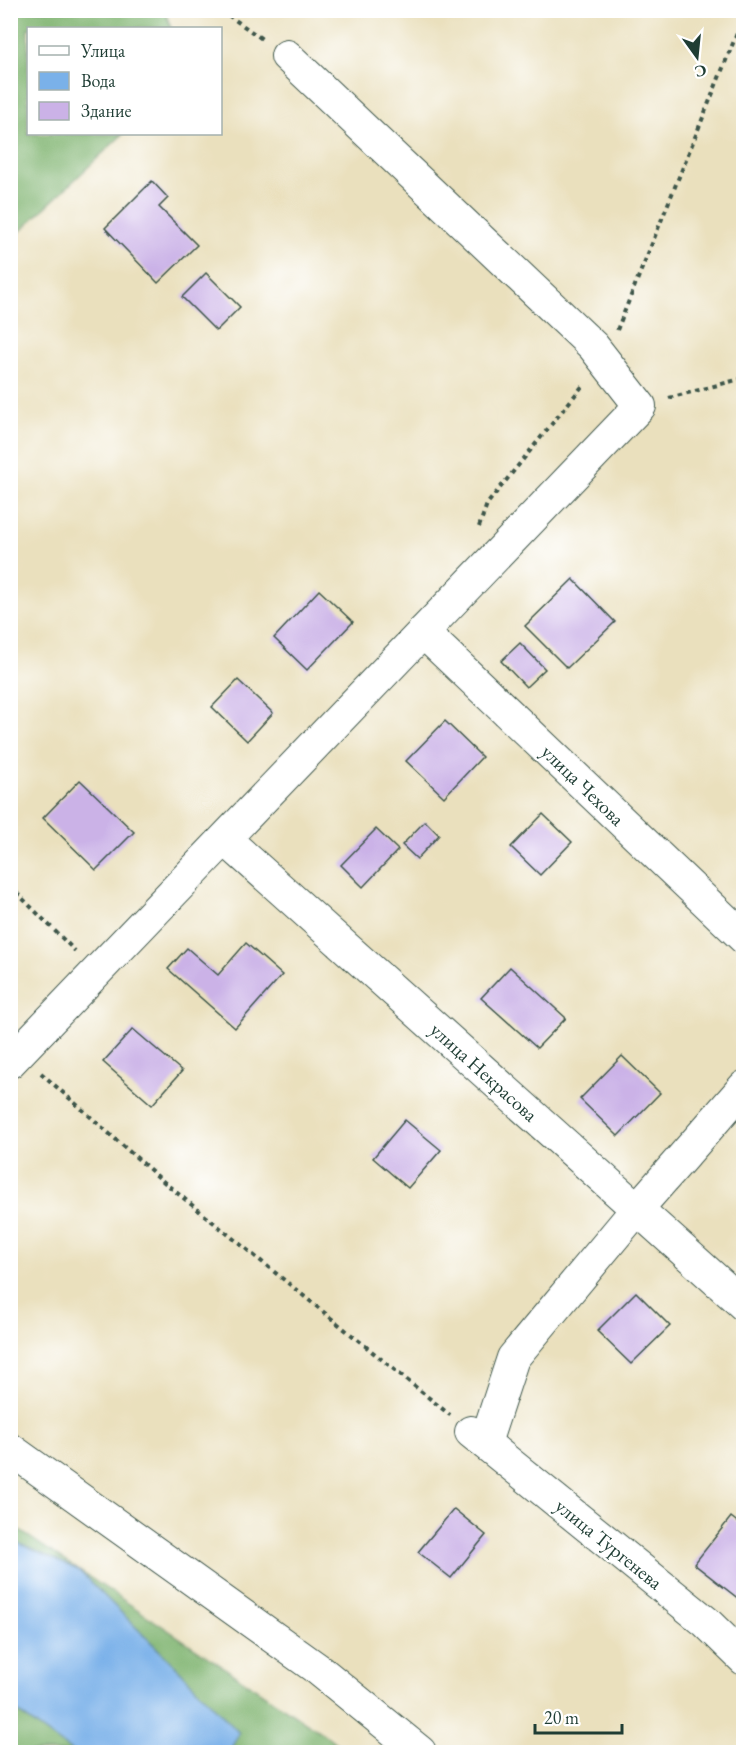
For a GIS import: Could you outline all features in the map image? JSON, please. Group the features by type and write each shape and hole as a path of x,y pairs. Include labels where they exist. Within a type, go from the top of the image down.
{"lane":[{"path":"15,1058 640,406 585,338 287,56"},
{"name":"улица Чехова","path":"423,632 744,938"},
{"name":"улица Некрасова","path":"225,839 744,1305"},
{"path":"478,1438 513,1358 637,1209 744,1088"},
{"name":"улица Тургенева","path":"478,1438 706,1622 744,1659"},
{"path":"10,1449 319,1670 420,1752"}],"path":[{"path":"221,10 287,56"},
{"path":"476,536 487,504 604,361 744,16"},
{"path":"640,406 744,378"},
{"path":"10,886 96,972"},
{"path":"15,1058 478,1438"}],"green space":[{"path":"11,10 165,11 171,27 27,27 27,135 122,135 11,240"},
{"path":"10,1524 350,1752 229,1752 239,1733 182,1673 78,1570 11,1540"},
{"path":"10,1707 73,1752 11,1752"}],"water":[{"path":"11,1540 78,1570 239,1733 229,1752 73,1752 11,1707"}],"building":[{"path":"152,181 168,198 159,207 197,245 158,283 105,228"},
{"path":"206,273 240,307 216,331 182,297"},
{"path":"573,579 615,622 567,668 525,626"},
{"path":"319,590 353,622 307,670 274,638"},
{"path":"520,643 545,669 526,687 501,661"},
{"path":"238,680 273,713 247,741 212,707"},
{"path":"445,721 482,757 444,797 406,761"},
{"path":"80,780 134,832 96,870 43,818"},
{"path":"543,814 572,842 540,875 511,847"},
{"path":"425,821 439,835 417,859 402,845"},
{"path":"376,829 398,850 363,887 341,865"},
{"path":"246,943 282,975 235,1028 168,969 187,948 218,975"},
{"path":"510,967 566,1018 537,1048 481,998"},
{"path":"133,1029 182,1071 152,1105 103,1062"},
{"path":"622,1056 660,1093 618,1136 580,1099"},
{"path":"405,1120 441,1150 408,1188 373,1158"},
{"path":"636,1292 670,1326 631,1364 597,1331"},
{"path":"454,1509 486,1535 451,1578 418,1552"},
{"path":"731,1517 744,1527 744,1603 694,1564"}]}
